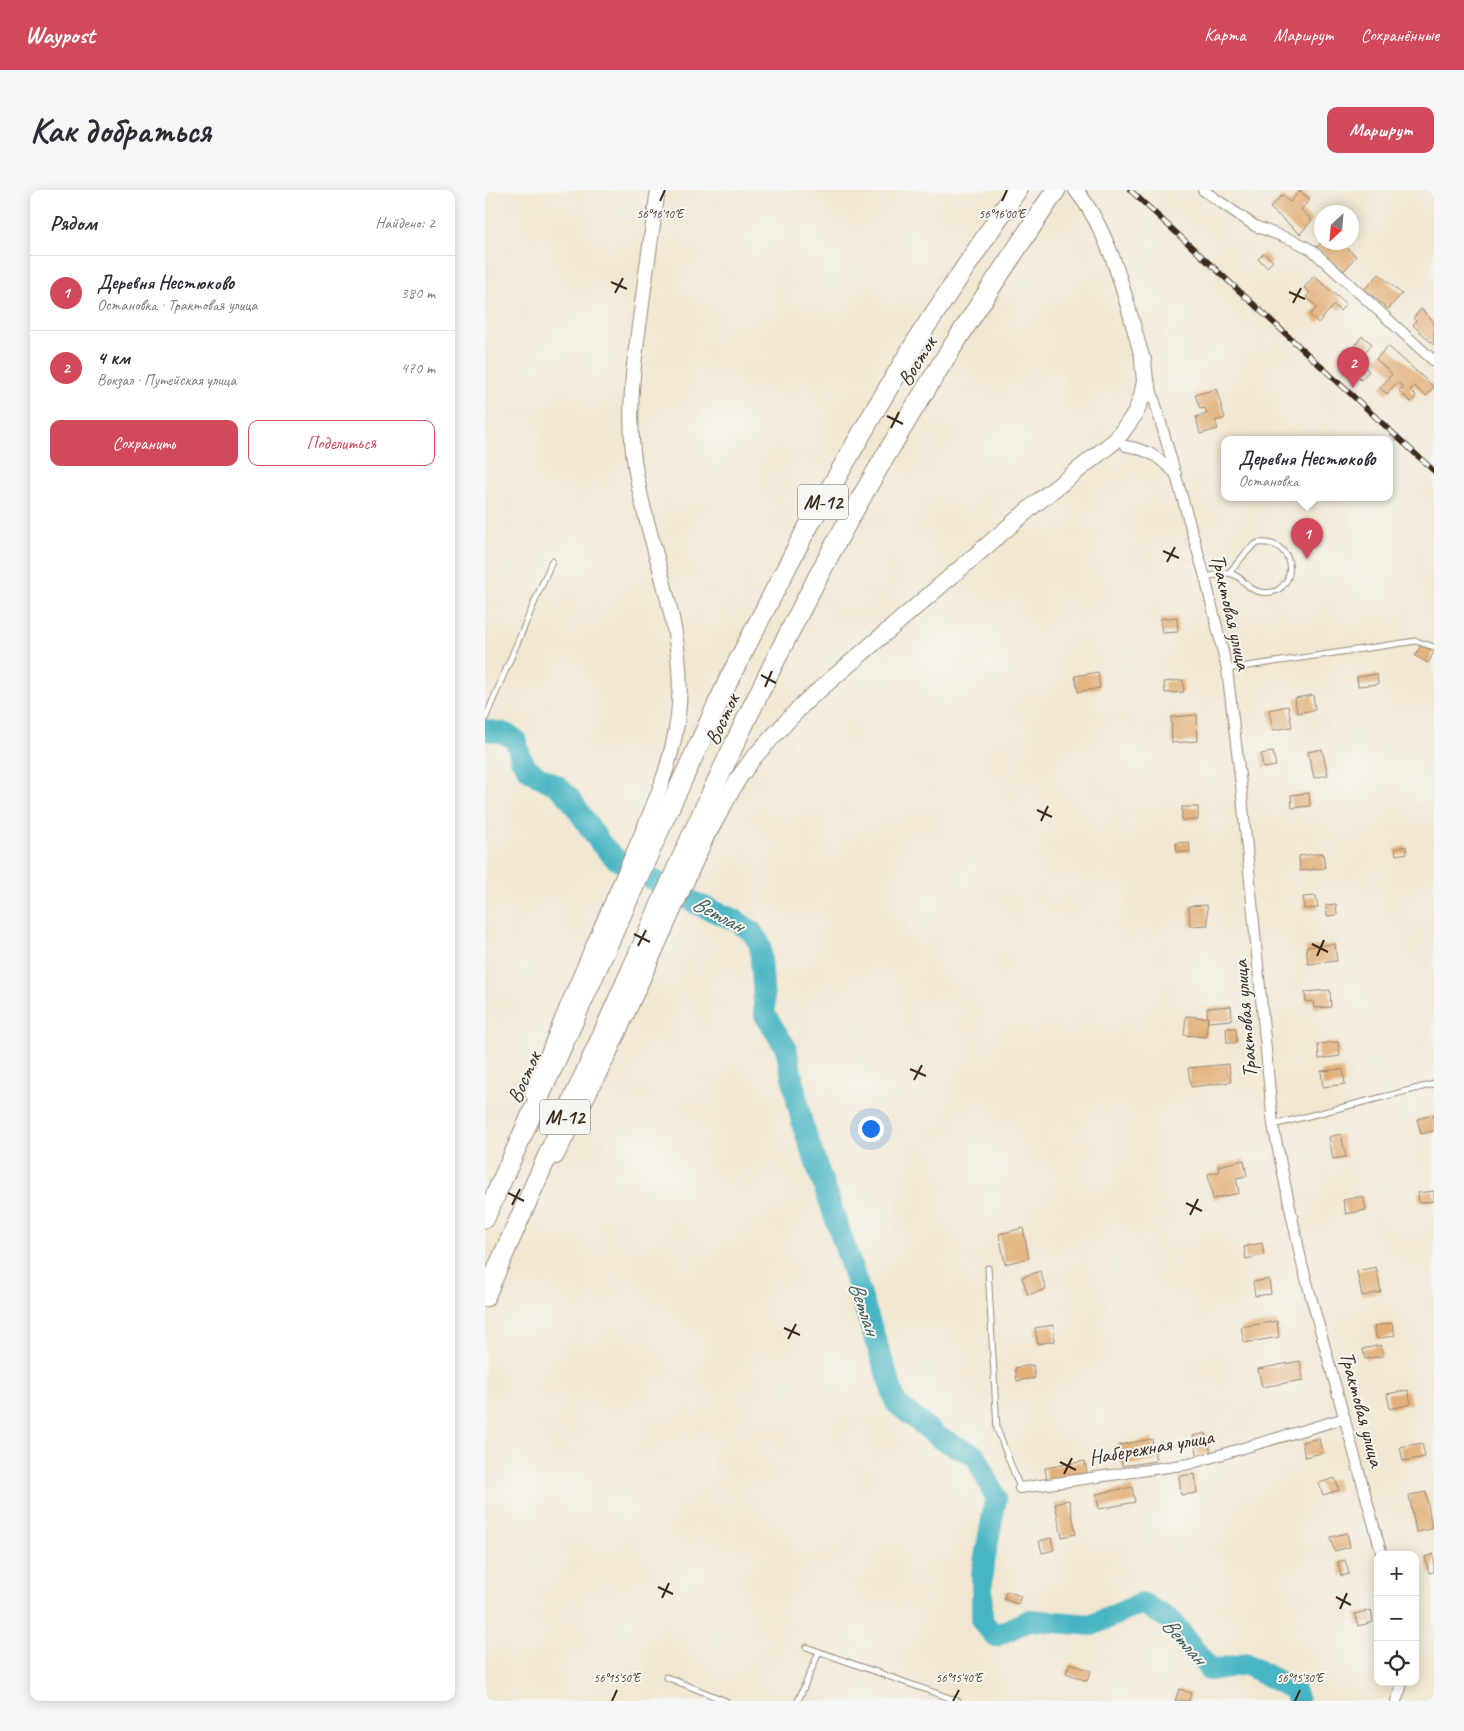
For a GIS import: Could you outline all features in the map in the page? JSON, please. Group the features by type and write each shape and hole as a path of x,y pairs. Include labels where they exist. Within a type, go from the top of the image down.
{"highway":[{"name":"Восток","path":"485,1218 661,808 804,534 878,405 922,332 1017,190"},
{"name":"Восток","path":"485,1296 652,941 703,827 760,691 796,618 873,477 949,350 1056,190"},
{"path":"703,827 754,757 804,703 1033,505 1116,440 1135,414 1141,399 1145,382 1143,360"}],"main road":[{"path":"657,190 631,380 631,396 632,434 637,476 674,622 679,667 679,707 661,808"},
{"path":"1076,190 1085,200 1100,228 1115,265 1143,360"},
{"path":"485,1214 556,1031 611,923"}],"street":[{"path":"1203,190 1255,226 1297,242 1311,250 1434,361"},
{"name":"Трактовая улица","path":"1143,360 1205,577 1227,670 1241,785 1273,1125 1302,1264 1381,1551"},
{"name":"Трактовая улица","path":"1126,446 1141,448 1157,456 1176,475"},
{"name":"Набережная улица","path":"1020,1488 1189,1464 1345,1418"},
{"path":"1396,1701 1402,1686"}],"lane":[{"path":"1205,577 1228,573 1236,574 1252,589 1268,593 1275,591 1287,580 1290,565 1288,557 1283,550 1267,542 1258,543 1250,547 1244,553 1241,561 1228,573"},
{"path":"485,720 552,561"},
{"path":"1227,670 1416,641 1434,647"},
{"path":"1273,1125 1434,1084"},
{"path":"988,1268 997,1429 1020,1488"},
{"path":"806,1647 958,1701"},
{"path":"798,1701 819,1652"},
{"path":"666,1677 726,1701"}],"building":[{"path":"1300,191 1310,199 1301,210 1312,220 1300,234 1270,208 1282,195 1290,202"},
{"path":"1319,250 1349,250 1356,256 1344,271"},
{"path":"1264,253 1273,261 1267,267 1258,259"},
{"path":"1379,274 1402,294 1388,309 1365,289"},
{"path":"1314,276 1346,304 1340,311 1334,305 1318,323 1310,315 1317,307 1306,297 1310,293 1304,288"},
{"path":"1421,309 1434,322 1434,345 1413,325 1416,321 1413,318"},
{"path":"1362,336 1372,344 1363,354 1354,347"},
{"path":"1388,346 1434,387 1426,396 1414,386 1410,390 1416,396 1411,402 1399,391 1403,387 1397,382 1387,394 1380,388 1392,374 1376,359"},
{"path":"1357,360 1369,371 1361,380 1349,370"},
{"path":"1216,389 1225,418 1215,421 1218,429 1200,434 1196,417 1207,414 1205,408 1200,409 1195,395"},
{"path":"1177,617 1178,632 1162,633 1160,619"},
{"path":"1421,645 1434,652 1428,663 1415,656"},
{"path":"1098,672 1100,688 1078,692 1075,676"},
{"path":"1377,674 1378,684 1358,686 1357,677"},
{"path":"1183,680 1184,692 1165,693 1164,682"},
{"path":"1313,695 1315,710 1297,713 1295,698"},
{"path":"1288,706 1292,727 1273,730 1269,710"},
{"path":"1197,715 1198,741 1172,743 1171,717"},
{"path":"1322,749 1328,775 1314,778 1308,752"},
{"path":"1273,752 1276,766 1263,768 1261,754"},
{"path":"1309,793 1310,806 1292,808 1291,795"},
{"path":"1182,807 1198,807 1198,820 1182,820"},
{"path":"1189,842 1190,852 1177,852 1176,843"},
{"path":"1406,846 1407,853 1396,855 1395,849"},
{"path":"1323,853 1325,868 1300,871 1299,856"},
{"path":"1316,896 1318,908 1304,909 1303,897"},
{"path":"1336,904 1337,915 1327,916 1326,905"},
{"path":"1207,905 1208,925 1190,926 1189,906"},
{"path":"1335,944 1337,961 1308,964 1306,947"},
{"path":"1330,990 1331,1007 1314,1008 1313,1001 1306,1002 1305,992"},
{"path":"1231,1006 1232,1020 1208,1022 1207,1008"},
{"path":"1186,1016 1208,1018 1206,1037 1184,1035"},
{"path":"1226,1028 1236,1028 1237,1043 1227,1043"},
{"path":"1338,1042 1340,1056 1319,1059 1318,1044"},
{"path":"1229,1064 1231,1082 1191,1087 1188,1068"},
{"path":"1343,1069 1345,1084 1323,1087 1321,1071"},
{"path":"1434,1115 1434,1131 1421,1134 1417,1119"},
{"path":"1341,1134 1346,1157 1333,1159 1329,1137"},
{"path":"1244,1160 1247,1176 1236,1178 1239,1193 1213,1199 1208,1174 1219,1172 1218,1166"},
{"path":"1434,1191 1434,1201 1419,1203 1418,1193"},
{"path":"1363,1196 1366,1210 1346,1214 1343,1200"},
{"path":"1023,1228 1029,1258 1005,1264 999,1234"},
{"path":"1262,1243 1264,1255 1246,1259 1244,1247"},
{"path":"1376,1267 1381,1292 1362,1296 1357,1271"},
{"path":"1040,1271 1046,1289 1028,1295 1022,1277"},
{"path":"1269,1279 1271,1294 1255,1296 1253,1282"},
{"path":"1277,1321 1279,1337 1244,1343 1241,1327"},
{"path":"1392,1323 1395,1335 1377,1339 1374,1326"},
{"path":"1053,1325 1055,1341 1038,1344 1035,1328"},
{"path":"1381,1345 1383,1356 1365,1359 1363,1349"},
{"path":"1300,1361 1303,1380 1262,1387 1258,1369"},
{"path":"1033,1365 1035,1378 1017,1381 1015,1368"},
{"path":"1408,1390 1411,1404 1390,1409 1387,1394"},
{"path":"1206,1433 1211,1453 1198,1456 1193,1436"},
{"path":"1319,1438 1322,1453 1305,1457 1302,1442"},
{"path":"1152,1439 1156,1461 1122,1466 1119,1445"},
{"path":"1422,1443 1425,1457 1403,1461 1400,1447"},
{"path":"1085,1461 1087,1473 1047,1480 1045,1468"},
{"path":"1195,1474 1197,1493 1181,1495 1179,1476"},
{"path":"1335,1478 1339,1490 1323,1495 1319,1483"},
{"path":"1132,1487 1135,1502 1099,1509 1096,1494"},
{"path":"1426,1492 1432,1529 1416,1532 1409,1495"},
{"path":"1069,1500 1076,1534 1062,1537 1055,1504"},
{"path":"1347,1533 1350,1547 1334,1551 1330,1537"},
{"path":"1051,1538 1054,1550 1042,1553 1039,1541"},
{"path":"1434,1554 1434,1572 1429,1573 1425,1557"},
{"path":"1345,1560 1349,1574 1341,1576 1338,1562"},
{"path":"1006,1591 1021,1596 1018,1604 1004,1599"},
{"path":"1371,1610 1373,1622 1358,1626 1355,1614"},
{"path":"1070,1663 1091,1671 1087,1681 1066,1673"},
{"path":"1179,1689 1191,1693 1189,1701 1175,1701"}],"waterway":[{"name":"Ветлан","path":"485,730 503,733 516,741 521,759 528,769 556,785 569,797 601,844 616,859 699,905 735,920 751,931 760,944 765,1015 786,1048 802,1123 896,1403 939,1438 976,1456 996,1498 982,1573 982,1621 995,1636 1030,1620 1092,1625 1142,1603 1172,1621 1210,1670 1246,1664 1294,1690 1298,1701"}],"railway":[{"path":"1130,190 1434,471"}],"place":[{"name":"4 км","path":"1353,388"},
{"name":"Деревня Нестюково","path":"1307,559"}]}
